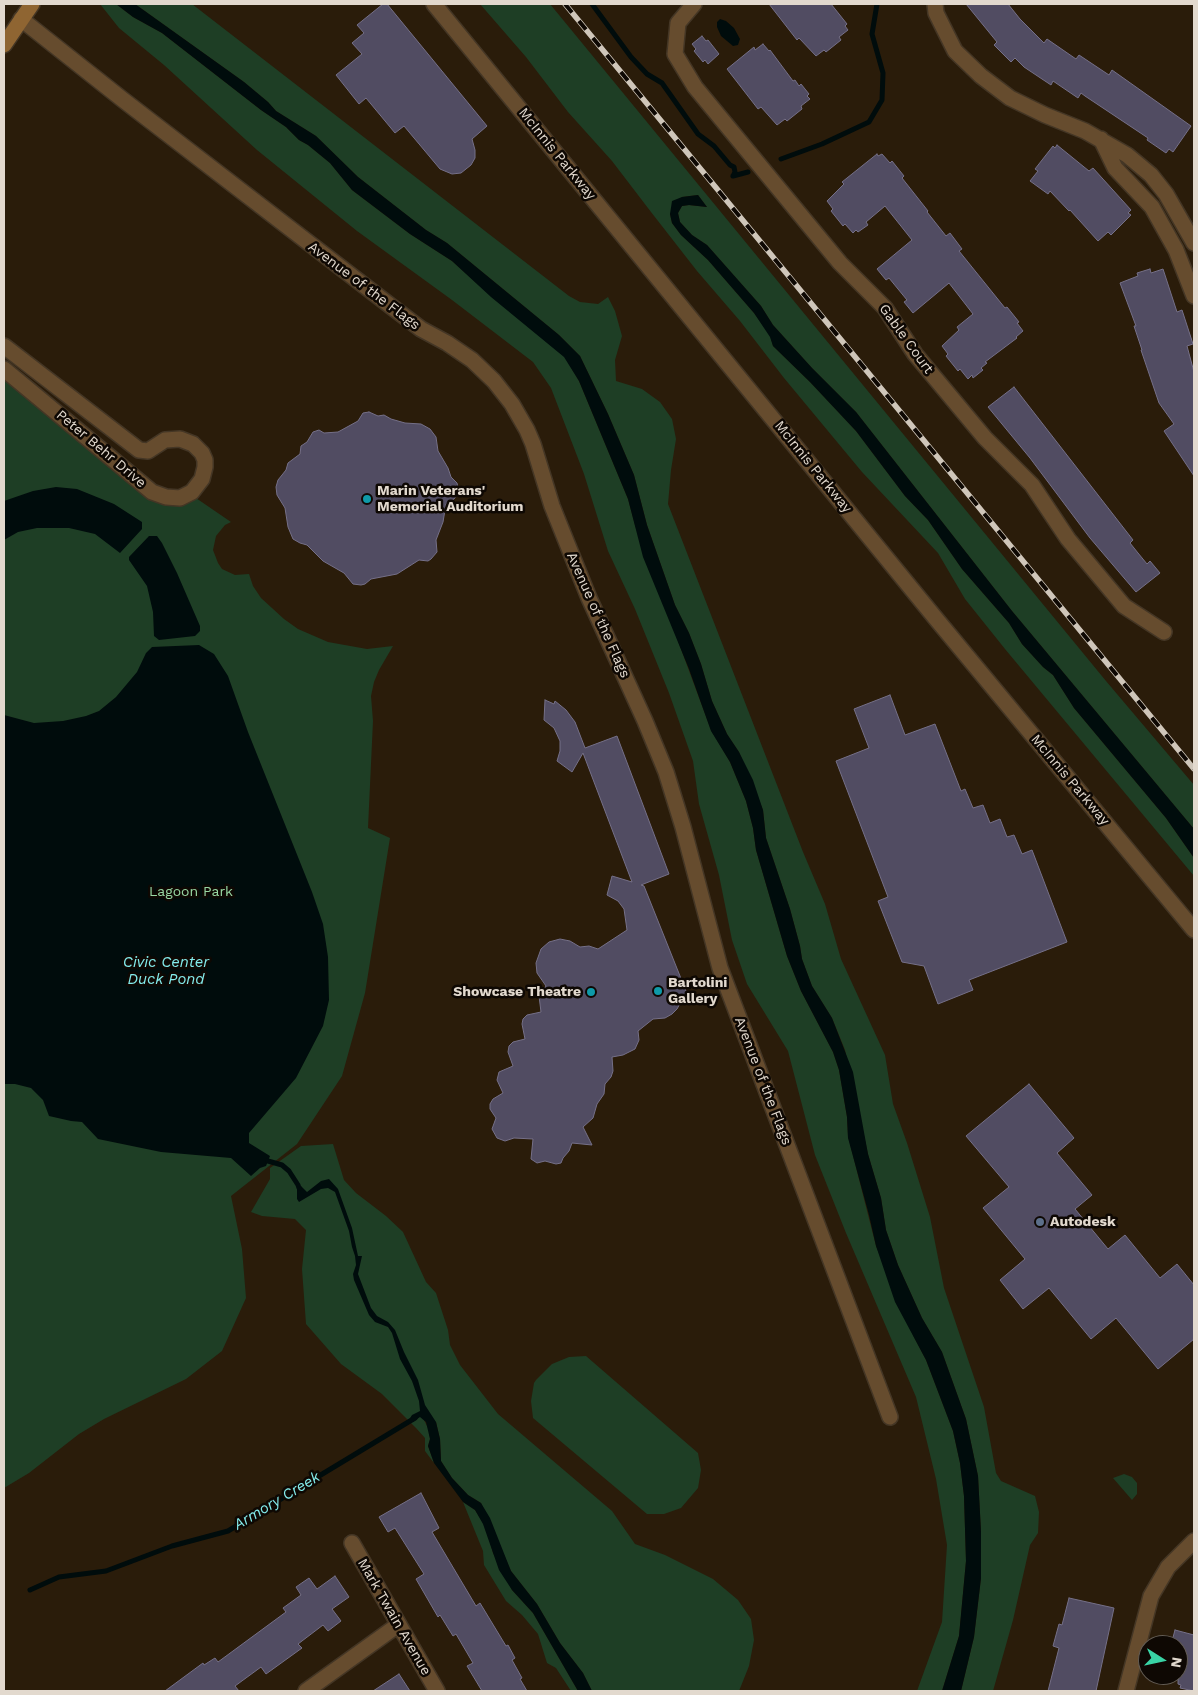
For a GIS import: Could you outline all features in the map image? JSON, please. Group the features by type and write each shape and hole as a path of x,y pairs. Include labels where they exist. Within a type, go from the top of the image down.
{"street":[{"path":"4,45 32,4"},
{"name":"McInnis Parkway","path":"434,4 931,612 1194,930"},
{"name":"Gable Court","path":"694,4 678,23 675,54 695,87 840,263 885,308 914,352 985,438 1032,485 1068,539 1124,606 1164,632"},
{"path":"935,4 936,13 955,51 981,76 1010,98 1100,139 1127,154 1151,175 1166,194 1194,243"},
{"name":"Avenue of the Flags","path":"21,19 129,105 421,329 461,351 494,381 512,404 533,444 552,506 589,598 666,772 683,827 720,968 890,1417"},
{"path":"1100,139 1115,168 1152,207 1176,250 1194,296"},
{"name":"Peter Behr Drive","path":"4,346 139,450 148,451 165,440 180,440 193,444 202,453 205,460 202,479 192,492 180,498 166,497 152,492 4,369"},
{"path":"1126,1691 1151,1596 1168,1567 1194,1541"},
{"name":"Mark Twain Avenue","path":"352,1543 437,1691"},
{"path":"306,1691 398,1625"}],"green space":[{"path":"100,4 116,4 133,17 162,33 261,110 286,127 299,140 330,163 352,190 410,234 452,261 565,357 579,381 628,499 635,525 711,730 730,762 746,801 756,850 787,956 801,991 833,1052 839,1070 847,1117 848,1136 876,1246 914,1337 926,1360 953,1431 960,1463 964,1496 966,1561 959,1636 942,1691 917,1691 942,1622 947,1545 936,1479 916,1397 815,1155 788,1051 747,984 732,940 719,875 699,804 693,761 669,693 635,609 608,551 584,474 551,388 533,362 357,231 257,150 164,65 119,28"},
{"path":"135,4 192,4 569,296 580,302 598,304 608,297 615,311 622,336 615,360 616,381 642,389 660,402 672,419 676,439 668,504 825,904 841,959 885,1055 893,1104 930,1217 944,1288 984,1407 996,1473 1001,1481 1035,1496 1039,1512 1038,1533 1030,1545 1013,1620 993,1691 961,1691 974,1637 981,1578 978,1476 966,1419 942,1352 922,1318 898,1265 886,1230 881,1198 868,1154 845,1050 832,1018 812,986 802,959 790,909 766,838 763,810 739,752 727,734 712,701 701,664 689,633 675,605 647,525 634,475 608,414 580,356 559,335 447,243 426,230 358,177 316,136 276,111 244,82"},
{"path":"480,4 550,4 1106,681 1194,785 1194,829 1012,611 856,412 773,325 761,306 707,245 692,235 680,222 678,213 682,206 707,207 698,195 682,197 670,214 672,223 681,235 708,260 754,313 770,335 773,346 856,431 905,496 928,520 962,569 1009,623 1022,644 1053,675 1074,708 1166,818 1194,858 1194,876 965,599 938,553 862,472 784,378 740,321 697,271 612,161 568,112 526,57"},
{"name":"Lagoon Park","path":"4,369 152,492 193,496 231,522 225,525 216,536 213,550 218,563 222,569 235,575 249,574 253,586 261,598 298,629 328,642 367,649 393,646 379,670 371,696 373,721 368,828 390,838 365,993 342,1076 297,1144 231,1196 242,1249 246,1298 222,1351 186,1379 104,1419 79,1434 29,1473 4,1488"},
{"path":"333,1144 344,1180 356,1193 403,1232 426,1282 436,1293 448,1330 450,1345 460,1365 498,1414 612,1511 635,1544 665,1555 713,1579 738,1600 751,1619 754,1640 749,1666 739,1691 592,1691 583,1673 560,1643 537,1604 511,1571 481,1503 468,1495 452,1478 441,1461 440,1439 436,1422 423,1418 429,1430 430,1439 428,1446 434,1463 425,1451 425,1438 416,1428 382,1394 341,1364 306,1324 302,1269 306,1230 295,1219 262,1216 251,1212 270,1179 270,1168 301,1146"},
{"path":"586,1356 698,1453 701,1470 698,1488 681,1508 664,1514 647,1514 533,1418 531,1401 536,1380 552,1364 569,1357"},
{"path":"1124,1474 1132,1477 1137,1483 1137,1494 1132,1500 1113,1478"},
{"path":"463,1502 475,1510 484,1524 493,1553 512,1590 533,1613 578,1691 571,1691 556,1668 547,1663 538,1634 522,1615 506,1601 484,1565 483,1551"}],"water":[{"path":"116,4 135,4 244,82 276,111 316,136 358,177 426,230 447,243 559,335 580,356 608,414 634,475 647,525 675,605 689,633 701,664 712,701 727,734 739,752 753,780 763,810 766,838 790,909 802,959 812,986 832,1018 853,1072 868,1154 881,1198 886,1230 898,1265 922,1318 942,1352 966,1419 978,1476 981,1578 974,1637 961,1691 942,1691 959,1636 966,1561 964,1496 960,1463 953,1431 926,1360 895,1302 876,1246 848,1138 847,1117 839,1070 833,1052 801,991 787,956 756,850 746,801 730,762 711,731 689,669 643,557 628,499 579,381 564,357 491,297 452,261 410,234 352,190 330,163 299,140 286,127 261,110 162,33 133,17"},
{"path":"720,19 726,21 734,28 740,39 738,45 733,46 721,36 717,27 717,22"},
{"path":"698,195 707,207 682,206 678,213 680,222 692,235 707,245 761,306 773,325 856,412 1012,611 1194,829 1194,858 1166,818 1074,708 1053,675 1022,644 1009,623 962,569 928,520 905,496 856,431 773,346 770,337 754,313 708,260 681,235 672,223 670,214 672,201 682,197"},
{"path":"56,487 77,489 114,504 142,522 142,529 120,553 95,534 69,528 37,528 18,532 4,540 4,501 33,491"},
{"path":"149,536 157,536 177,573 200,626 200,631 195,636 159,640 154,636 153,612 147,586 129,560 129,557"},
{"name":"Civic Center Duck Pond","path":"199,645 214,654 228,676 248,732 312,892 323,924 328,957 329,1000 323,1026 296,1078 249,1133 249,1143 270,1156 266,1166 260,1168 251,1176 231,1158 161,1152 98,1139 82,1122 49,1116 43,1100 31,1088 15,1084 4,1084 4,715 34,723 63,721 86,716 99,711 116,697 137,672 146,653 152,647"},
{"path":"329,1179 338,1189 352,1228 358,1256 362,1256 358,1274 371,1308 377,1316 388,1322 395,1330 418,1380 425,1405 436,1422 440,1439 441,1461 452,1478 468,1495 481,1503 490,1518 511,1571 537,1604 560,1643 583,1673 592,1691 578,1691 533,1613 512,1590 499,1570 483,1524 475,1510 463,1502 434,1463 428,1446 430,1439 426,1422 420,1417 413,1422 409,1420 412,1415 420,1411 419,1401 412,1381 400,1359 392,1333 388,1327 375,1322 369,1315 354,1280 355,1256 349,1231 335,1192 328,1188 321,1189 299,1202 297,1199 297,1189 301,1186 307,1192 321,1181"}],"building":[{"path":"383,4 387,4 487,126 472,139 475,158 471,165 461,173 452,174 440,169 404,126 395,133 366,98 359,104 336,75 362,54 352,43 364,33 357,25"},
{"path":"769,4 831,4 847,24 845,26 848,30 839,37 841,40 826,52 824,50 816,56 799,38 797,40"},
{"path":"966,4 1008,4 1044,43 1047,39 1076,59 1079,55 1109,75 1112,70 1191,126 1173,152 1169,149 1166,153 1147,140 1148,138 1081,93 1078,98 1053,81 1051,85 1024,67 1015,58 1011,62 994,45 997,42"},
{"path":"702,36 706,41 708,40 719,54 708,64 705,60 703,62 694,51 696,49 692,44"},
{"path":"763,44 770,50 793,81 795,80 799,86 801,84 809,94 807,96 810,99 801,106 802,109 787,121 785,119 777,125 761,107 758,109 727,69 754,47 755,50"},
{"path":"1057,145 1089,171 1093,168 1131,210 1128,213 1131,215 1111,235 1108,232 1098,241 1050,191 1048,194 1030,181 1038,171 1035,169 1053,146 1055,148"},
{"path":"877,154 878,156 882,154 890,163 892,161 927,212 946,236 950,233 962,249 959,251 1005,308 1007,307 1019,322 1017,323 1023,331 1017,338 985,362 987,363 981,368 983,370 973,378 972,375 968,379 960,369 958,371 946,356 948,354 942,346 959,330 957,327 973,314 949,283 913,313 904,302 907,300 889,278 886,280 877,269 912,240 885,206 866,222 868,225 853,233 845,224 843,226 831,211 833,209 827,201 844,184 842,182"},
{"path":"1150,269 1151,273 1163,269 1177,312 1182,310 1193,344 1187,346 1194,372 1194,476 1164,431 1174,424 1159,403 1141,350 1134,326 1136,326 1120,283 1138,276 1137,273"},
{"path":"1014,387 1133,540 1130,543 1147,564 1150,561 1160,573 1136,592 1090,538 1030,458 988,407"},
{"name":"Marin Veterans' Memorial Auditorium","path":"369,412 378,416 384,415 405,423 421,424 430,429 436,437 438,451 451,477 457,483 459,492 454,499 446,504 443,522 436,540 437,552 431,559 428,561 419,560 397,574 371,579 361,585 353,584 344,573 323,561 307,545 293,539 288,527 285,508 277,495 276,487 288,463 300,454 301,446 307,442 313,432 319,430 324,433 338,432 358,421 363,413"},
{"path":"890,695 905,735 935,724 961,791 965,789 973,808 983,805 990,823 1000,819 1007,837 1014,835 1022,854 1032,850 1067,942 969,980 973,990 938,1004 924,966 902,962 878,901 888,897 836,761 869,748 854,709"},
{"path":"545,700 554,704 555,701 566,710 575,722 585,748 617,736 669,874 641,885 644,886 688,996 682,1000 672,1014 665,1018 653,1019 638,1031 639,1040 635,1049 623,1055 612,1057 613,1071 605,1084 604,1094 597,1104 593,1118 583,1127 592,1145 572,1143 561,1163 556,1164 545,1161 537,1163 531,1159 533,1139 514,1138 505,1141 497,1138 492,1129 496,1118 490,1109 490,1104 493,1099 503,1093 497,1080 499,1072 513,1066 508,1052 509,1046 513,1042 525,1039 523,1019 527,1015 541,1012 539,996 546,986 537,973 536,963 541,949 549,942 560,939 570,941 580,947 589,946 598,949 627,930 624,909 618,901 607,895 612,876 632,882 583,753 572,772 557,761 560,741 554,728 544,720"},
{"name":"Autodesk","path":"1029,1084 1074,1138 1057,1153 1092,1195 1075,1209 1108,1249 1125,1235 1160,1278 1177,1264 1194,1285 1194,1339 1158,1369 1116,1318 1091,1339 1049,1288 1023,1309 1000,1280 1025,1259 983,1208 1009,1187 966,1136"},
{"path":"421,1493 439,1528 432,1532 476,1606 480,1603 506,1646 508,1645 515,1658 512,1660 527,1691 482,1691 467,1666 473,1663 456,1634 453,1636 440,1615 438,1617 416,1579 424,1574 395,1528 388,1532 379,1517"},
{"path":"335,1576 349,1597 332,1609 341,1621 328,1631 323,1625 298,1644 302,1648 266,1674 261,1667 235,1686 239,1691 165,1691 203,1663 204,1665 215,1658 218,1662 286,1612 283,1608 301,1595 296,1587 309,1578 317,1589"},
{"path":"1069,1598 1114,1608 1096,1691 1048,1691 1059,1648 1053,1646 1059,1624 1062,1625"},
{"path":"1175,1630 1194,1635 1194,1691 1180,1688 1181,1685 1188,1685 1188,1635 1174,1635"},
{"path":"399,1674 410,1691 373,1691"}],"waterway":[{"path":"592,4 631,57 647,74 662,83 698,134 714,146 730,165 734,167 735,172 733,176"},
{"path":"781,159 822,144 869,122 882,100 883,73 872,34 877,4"},
{"path":"733,176 748,172"},
{"path":"268,1161 282,1165 289,1171 299,1188"},
{"name":"Armory Creek","path":"30,1590 59,1577 106,1571 172,1546 228,1531 415,1418"}],"railway":[{"path":"565,4 1194,769"}],"place":[{"name":"Marin Veterans' Memorial Auditorium","path":"367,499"},
{"name":"Bartolini Gallery","path":"658,991"},
{"name":"Showcase Theatre","path":"591,992"},
{"name":"Autodesk","path":"1040,1222"}]}
